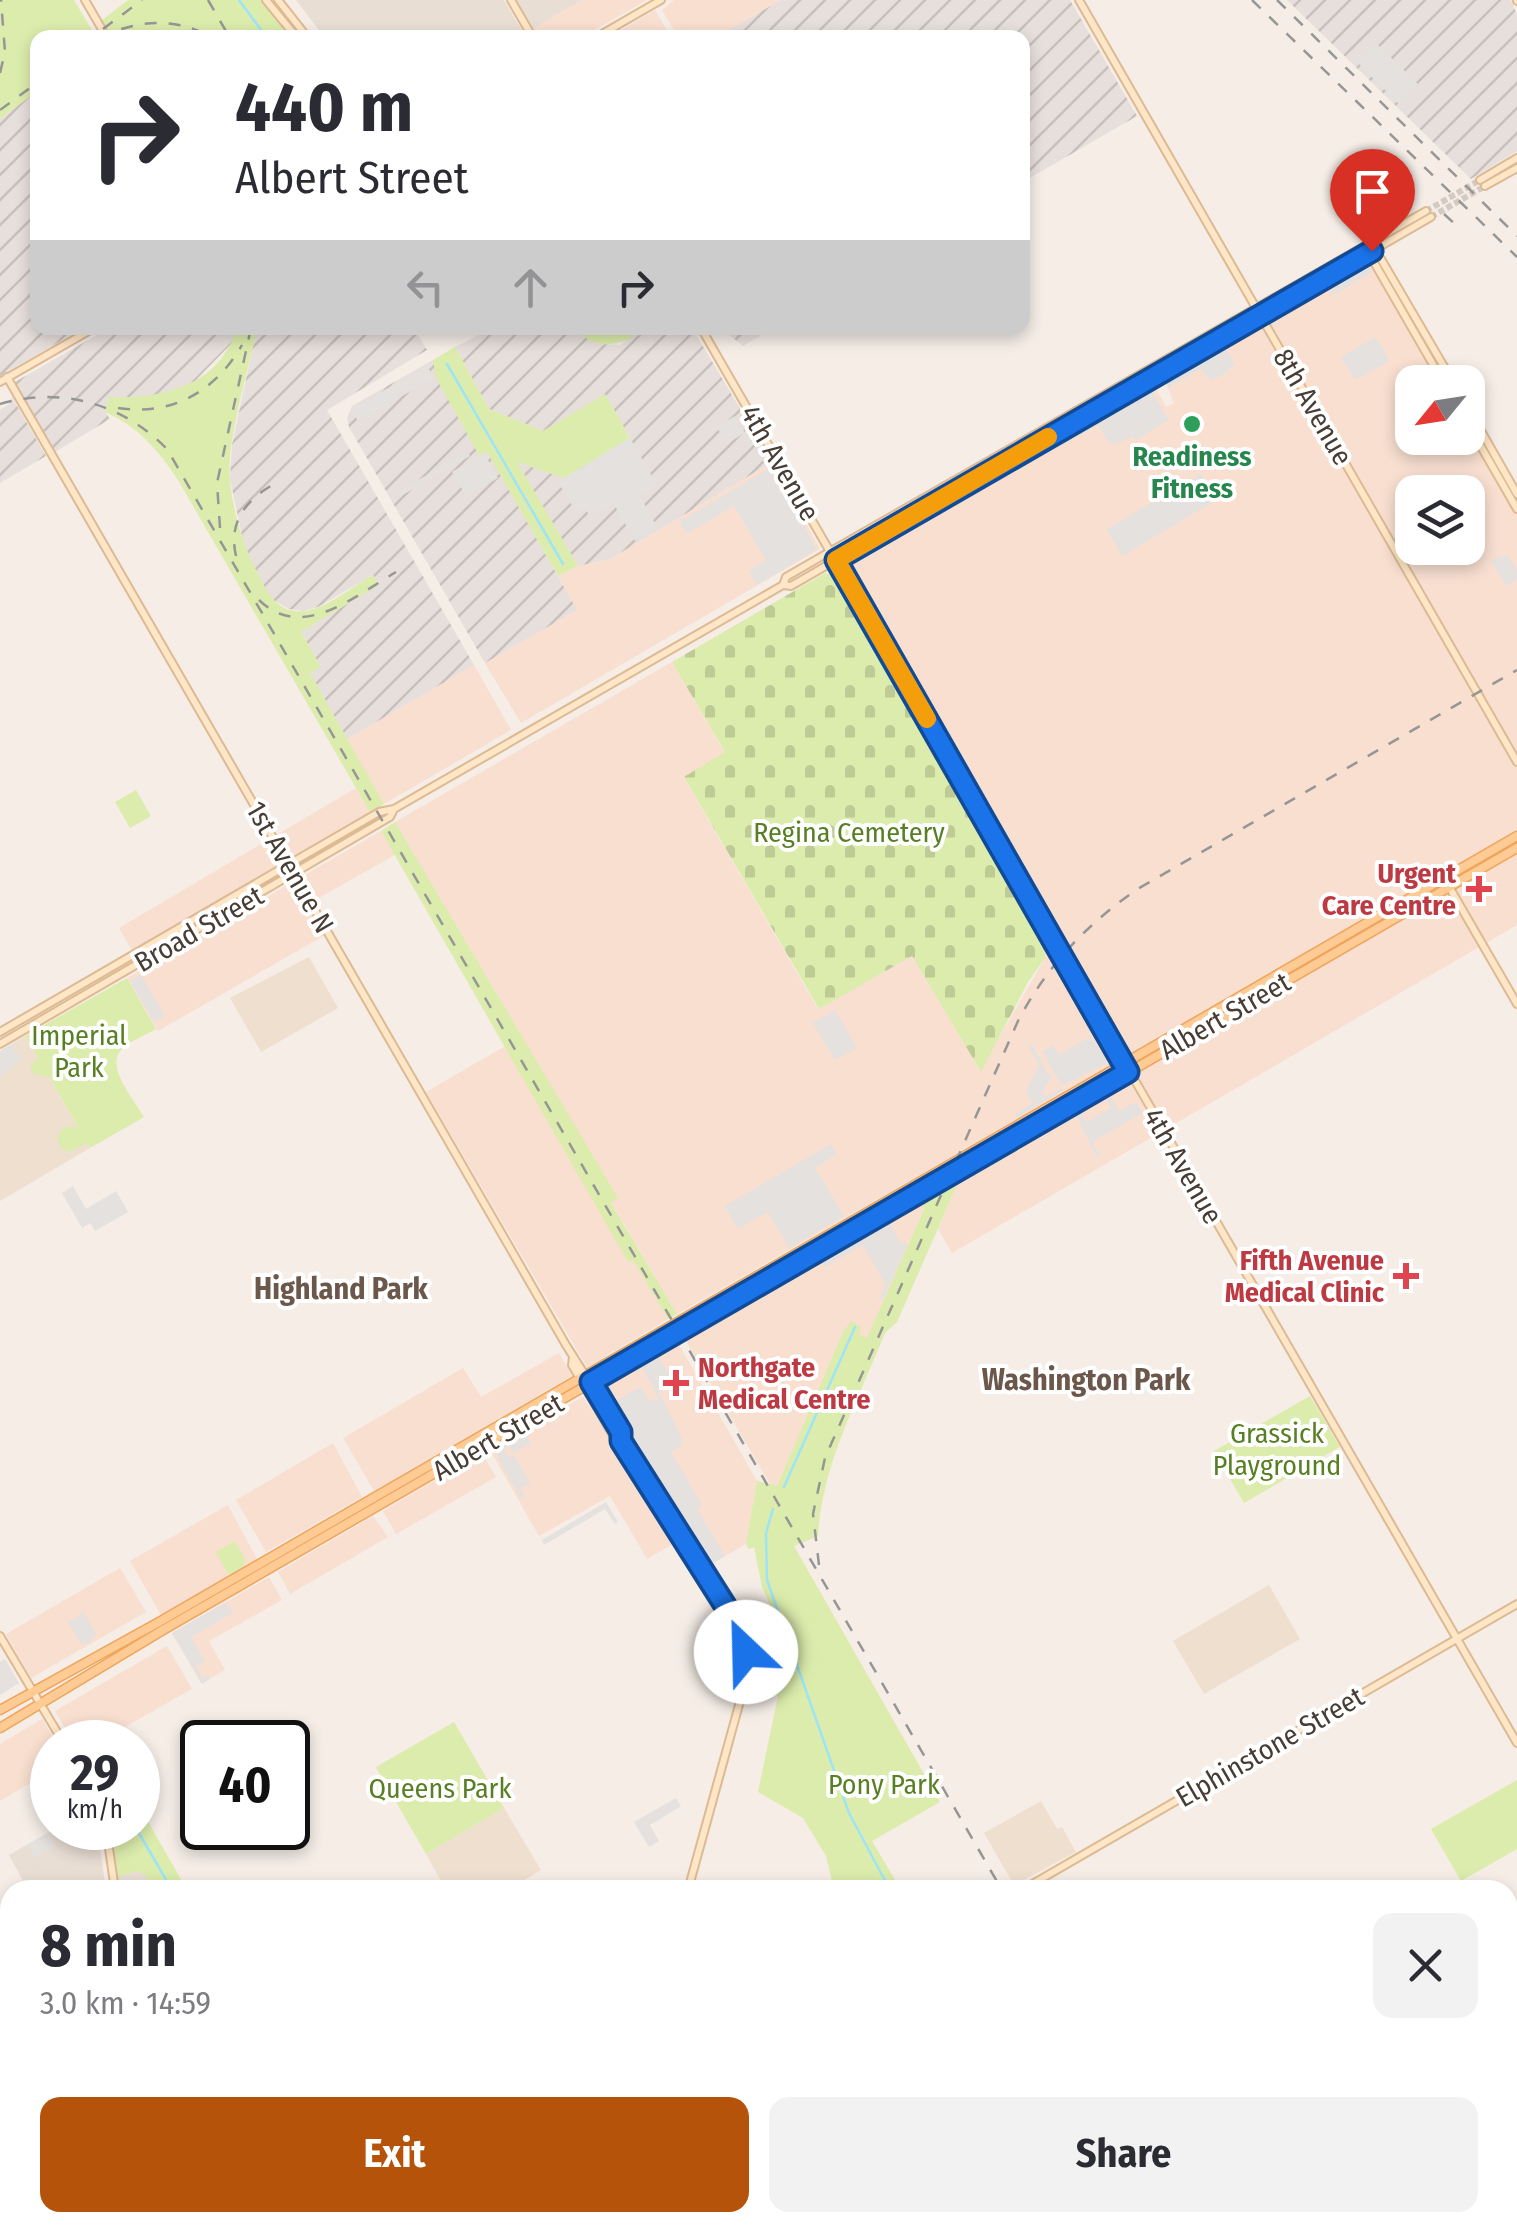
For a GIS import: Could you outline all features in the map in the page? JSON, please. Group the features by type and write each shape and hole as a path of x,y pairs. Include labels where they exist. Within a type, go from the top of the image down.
{"main road":[{"path":"85,0 102,30"},
{"path":"266,0 290,30"},
{"path":"278,0 302,30"},
{"path":"511,0 528,30"},
{"path":"609,30 661,0"},
{"name":"8th Avenue","path":"1079,0 1517,762"},
{"path":"1517,158 1482,183 1517,168"},
{"name":"Broad Street","path":"0,1044 390,817 394,809 783,585 792,586 1372,251 1429,214 1255,306 786,577 783,585"},
{"path":"1366,244 1381,259 1442,365"},
{"path":"1372,251 1375,264 1434,365"},
{"path":"4,380 82,335"},
{"name":"4th Avenue","path":"705,335 1517,1742"},
{"name":"1st Avenue N","path":"4,380 573,1357 614,1437 621,1441 733,1618 746,1652 747,1672 691,1880"},
{"path":"1485,438 1517,494"},
{"path":"1485,453 1517,509"},
{"name":"Broad Street","path":"0,1032 385,808 394,809"},
{"name":"Albert Street","path":"0,1710 585,1380 1446,882 1517,836"},
{"name":"Albert Street","path":"1446,882 1517,848"},
{"path":"1446,882 1517,1004"},
{"name":"Albert Street","path":"0,1728 585,1380"},
{"name":"Elphinstone Street","path":"1039,1880 1517,1604"},
{"path":"0,1636 50,1720"},
{"path":"109,1850 114,1880"}],"shaded area":[{"path":"296,0 504,0 522,30 319,30"},
{"path":"516,0 582,0 533,29"},
{"path":"582,0 647,0 594,30 531,30"},
{"path":"674,0 781,0 729,30 674,30 662,10"},
{"path":"781,0 1070,0 1137,116 1030,178 1030,30 729,30"},
{"path":"1287,0 1511,0 1517,15 1517,151 1471,179"},
{"path":"655,10 667,30 621,30"},
{"path":"1375,42 1418,84 1399,104 1356,61"},
{"path":"30,96 30,335 71,335 0,376 0,119"},
{"path":"1367,257 1432,365 1395,365 1395,455 1483,455 1517,514 1517,831 1130,1056 1070,957 848,561 1148,385 1154,385 1166,407 1174,403 1163,376"},
{"path":"1366,261 1372,272 1332,296 1330,292 1337,287 1333,280"},
{"path":"97,335 235,335 232,343 195,381 145,399 109,397 105,412 110,419 55,452 15,382"},
{"path":"256,335 418,335 427,350 327,410 474,665 347,739 310,673 320,666 301,632 379,584 373,575 318,607 303,611 289,609 271,599 245,550 230,479 232,445"},
{"path":"478,335 582,335 600,344 620,345 634,335 696,335 772,462 610,559 578,566 516,461 564,478 630,438 605,395 543,431 489,409 455,347"},
{"path":"730,335 762,335 743,346"},
{"path":"1376,337 1389,361 1355,380 1341,357"},
{"path":"1223,344 1235,365 1225,373 1211,381 1201,369 1168,388 1164,377 1193,360 1199,365 1196,359"},
{"path":"433,360 479,455 487,451 577,610 485,663 347,418 352,406"},
{"path":"427,366 434,378 358,421 351,409"},
{"path":"1145,389 1151,390 1169,420 1135,440 1132,436 1117,444 1108,442 1098,425 1061,446 1058,440"},
{"path":"12,397 46,456 0,483 0,410"},
{"path":"735,416 745,433 726,444 717,427"},
{"path":"630,438 657,485 640,496 657,527 635,541 614,504 590,517 585,508 576,512 558,482"},
{"path":"467,452 470,456 401,496 399,491"},
{"path":"484,453 498,478 466,496 452,472"},
{"path":"772,462 820,549 521,723 485,663 577,610 558,576 578,566 610,559"},
{"path":"770,468 817,549 757,585 749,571 766,560 734,506 686,534 679,522"},
{"path":"1201,474 1216,500 1122,556 1107,529"},
{"path":"1508,555 1517,570 1517,579 1506,586 1491,561"},
{"path":"672,662 725,753 684,778 818,1009 912,956 980,1071 1045,958 1046,941 1116,1062 677,1314 611,1202 617,1197 395,822"},
{"path":"474,665 511,730 384,804 347,739"},
{"path":"356,788 370,812 133,952 119,928"},
{"path":"381,831 395,855 308,904 325,935 158,1031 127,978"},
{"path":"1517,854 1517,925 1166,1129 1134,1075"},
{"path":"309,957 338,1008 261,1052 230,998"},
{"path":"141,975 165,1016 154,1022 130,981"},
{"path":"835,1010 857,1048 835,1060 813,1023"},
{"path":"25,1036 90,1148 0,1201 0,1051"},
{"path":"1090,1037 1109,1062 1062,1086 1042,1052 1053,1045 1059,1055"},
{"path":"1031,1043 1052,1075 1043,1092 1045,1096 1061,1088 1062,1091 1017,1117 1015,1114 1033,1103 1025,1093 1039,1065 1028,1045"},
{"path":"12,1044 21,1059 0,1076 0,1051"},
{"path":"507,1045 628,1261 633,1259 668,1319 587,1367 426,1092"},
{"path":"1128,1078 1159,1133 952,1253 938,1229 961,1176"},
{"path":"1108,1092 1119,1111 1136,1102 1142,1113 1092,1142 1100,1156 1097,1158 1074,1111 1078,1108 1087,1122 1111,1108 1104,1094"},
{"path":"831,1144 837,1154 815,1168 844,1216 789,1248 768,1212 738,1229 725,1206"},
{"path":"73,1186 86,1209 116,1191 128,1212 95,1231 90,1223 82,1228 62,1193"},
{"path":"920,1201 924,1209 867,1339 859,1334 842,1334 777,1486 770,1484 683,1336"},
{"path":"888,1220 901,1244 907,1246 883,1300 880,1298 885,1284 863,1245 825,1267 820,1259"},
{"path":"677,1341 757,1481 746,1544 713,1563 604,1388 608,1380"},
{"path":"559,1353 572,1376 374,1491 343,1438 463,1368 481,1397"},
{"path":"656,1353 671,1378 669,1385 659,1392 682,1439 681,1446 671,1452 702,1505 697,1509 725,1556 713,1563 633,1440 604,1388 608,1380","holes":["641,1367 659,1398 650,1402 641,1387 617,1400 612,1384"]},
{"path":"583,1397 675,1543 647,1559 610,1496 539,1536 490,1450"},
{"path":"526,1431 530,1444 513,1453 509,1446 504,1449 509,1458 514,1455 530,1483 520,1488 525,1497 521,1499 497,1456 500,1445"},
{"path":"333,1443 362,1497 266,1552 236,1500"},
{"path":"482,1453 496,1477 396,1534 383,1511"},
{"path":"606,1502 618,1522 615,1524 605,1509 544,1545 542,1540"},
{"path":"228,1505 257,1559 161,1615 130,1561"},
{"path":"373,1516 388,1537 290,1594 278,1572"},
{"path":"120,1568 146,1612 31,1678 6,1634"},
{"path":"269,1577 282,1600 209,1641 225,1670 201,1683 172,1633"},
{"path":"1269,1585 1300,1639 1204,1694 1173,1641"},
{"path":"225,1603 234,1612 191,1637 205,1661 196,1666 203,1678 208,1675 210,1679 202,1684 172,1633"},
{"path":"83,1611 96,1634 87,1644 81,1644 67,1620 76,1619"},
{"path":"167,1646 192,1689 137,1720 60,1720 55,1711"},
{"path":"5,1659 19,1683 0,1695 0,1662"},
{"path":"30,1726 30,1783 0,1801 0,1744"},
{"path":"676,1798 681,1806 650,1825 659,1841 649,1847 634,1822"},
{"path":"1041,1801 1076,1852 1023,1880 1011,1880 984,1833"},
{"path":"504,1808 541,1870 524,1880 440,1880 426,1854"},
{"path":"30,1843 30,1850 100,1850 105,1880 23,1880 9,1855"},
{"path":"30,1850 49,1850 35,1858"},
{"path":"138,1871 148,1880 116,1880 115,1877"}],"green space":[{"path":"0,0 74,0 92,30 30,30 30,96 0,119"},
{"path":"128,0 262,0 286,30 108,30 102,20"},
{"path":"234,335 255,335 235,426 230,480 240,530 271,597 288,610 305,611 323,606 373,575 379,585 301,632 321,667 310,673 384,804 370,812 178,480 147,440 105,412 109,397 149,395 186,385 217,364"},
{"path":"582,335 634,335 610,344"},
{"path":"455,347 489,409 543,431 605,394 630,438 564,478 517,462 578,566 558,576 487,452 479,455 436,378 433,360"},
{"name":"Regina Cemetery","path":"825,573 834,575 1046,941 1045,958 1028,982 981,1072 912,956 819,1009 684,777 725,752 672,662"},
{"path":"136,790 151,816 130,828 115,802"},
{"path":"395,822 618,1198 611,1203 677,1314 668,1319 633,1260 628,1262 381,831"},
{"name":"Imperial Park","path":"127,978 156,1029 128,1044 117,1057 119,1074 144,1117 90,1148 87,1143 68,1152 61,1148 57,1137 64,1127 78,1127 49,1077 34,1074 30,1066 38,1058 25,1036"},
{"name":"Pony Park","path":"961,1176 897,1322 885,1333 843,1433 826,1483 818,1536 794,1546 940,1802 872,1841 895,1880 832,1880 826,1856 803,1818 758,1792 778,1696 760,1685 760,1666 748,1619 770,1605 754,1547 749,1549 746,1544 757,1481 777,1486 851,1321 861,1327 859,1334 867,1338 924,1209 920,1201"},
{"name":"Grassick Playground","path":"1310,1396 1340,1447 1244,1503 1214,1451"},
{"path":"235,1541 245,1559 244,1566 229,1575 216,1552"},
{"name":"Queens Park","path":"454,1722 504,1808 426,1854 376,1767"},
{"path":"1517,1780 1517,1849 1463,1880 1431,1829"},
{"path":"160,1843 181,1880 148,1880 138,1871 115,1877 112,1850 160,1850"}],"waterway":[{"path":"239,0 261,30"},
{"path":"447,364 563,564"},
{"path":"784,1487 855,1327"},
{"path":"773,1509 766,1533 767,1580 849,1813 885,1880"},
{"path":"149,1850 166,1880"}],"tunnel":[{"path":"1426,211 1480,180"},
{"path":"1431,217 1485,186"}],"railway":[{"path":"0,73 5,52 1,0"},
{"path":"103,29 142,0"},
{"path":"208,0 225,30"},
{"path":"1252,0 1517,257"},
{"path":"1277,0 1517,236"},
{"path":"119,30 156,23 195,30"},
{"path":"0,110 30,88"},
{"path":"1444,214 1457,226"},
{"path":"220,528 217,483 249,335"},
{"path":"118,408 156,408 190,397 219,376 242,345"},
{"path":"0,404 46,397 90,403 131,420 167,449 996,1880"},
{"path":"236,556 237,522 255,497 274,484"},
{"path":"259,600 276,612 310,616 346,602 396,572"},
{"path":"819,1565 813,1514 825,1458 1018,1021 1055,965 1100,918 1136,890 1517,670"}],"slow traffic":[{"path":"927,719 836,560 1048,437"}],"place":[{"name":"Readiness Fitness","path":"1192,424"},
{"name":"Urgent Care Centre","path":"1479,889"},
{"name":"Fifth Avenue Medical Clinic","path":"1406,1276"},
{"name":"Northgate Medical Centre","path":"676,1383"}],"district":[{"name":"Highland Park","path":"341,1289"},
{"name":"Washington Park","path":"1086,1380"}],"route":[{"path":"746,1652 733,1618 621,1441 621,1432 591,1382 1128,1072 836,560 1372,251"}]}
